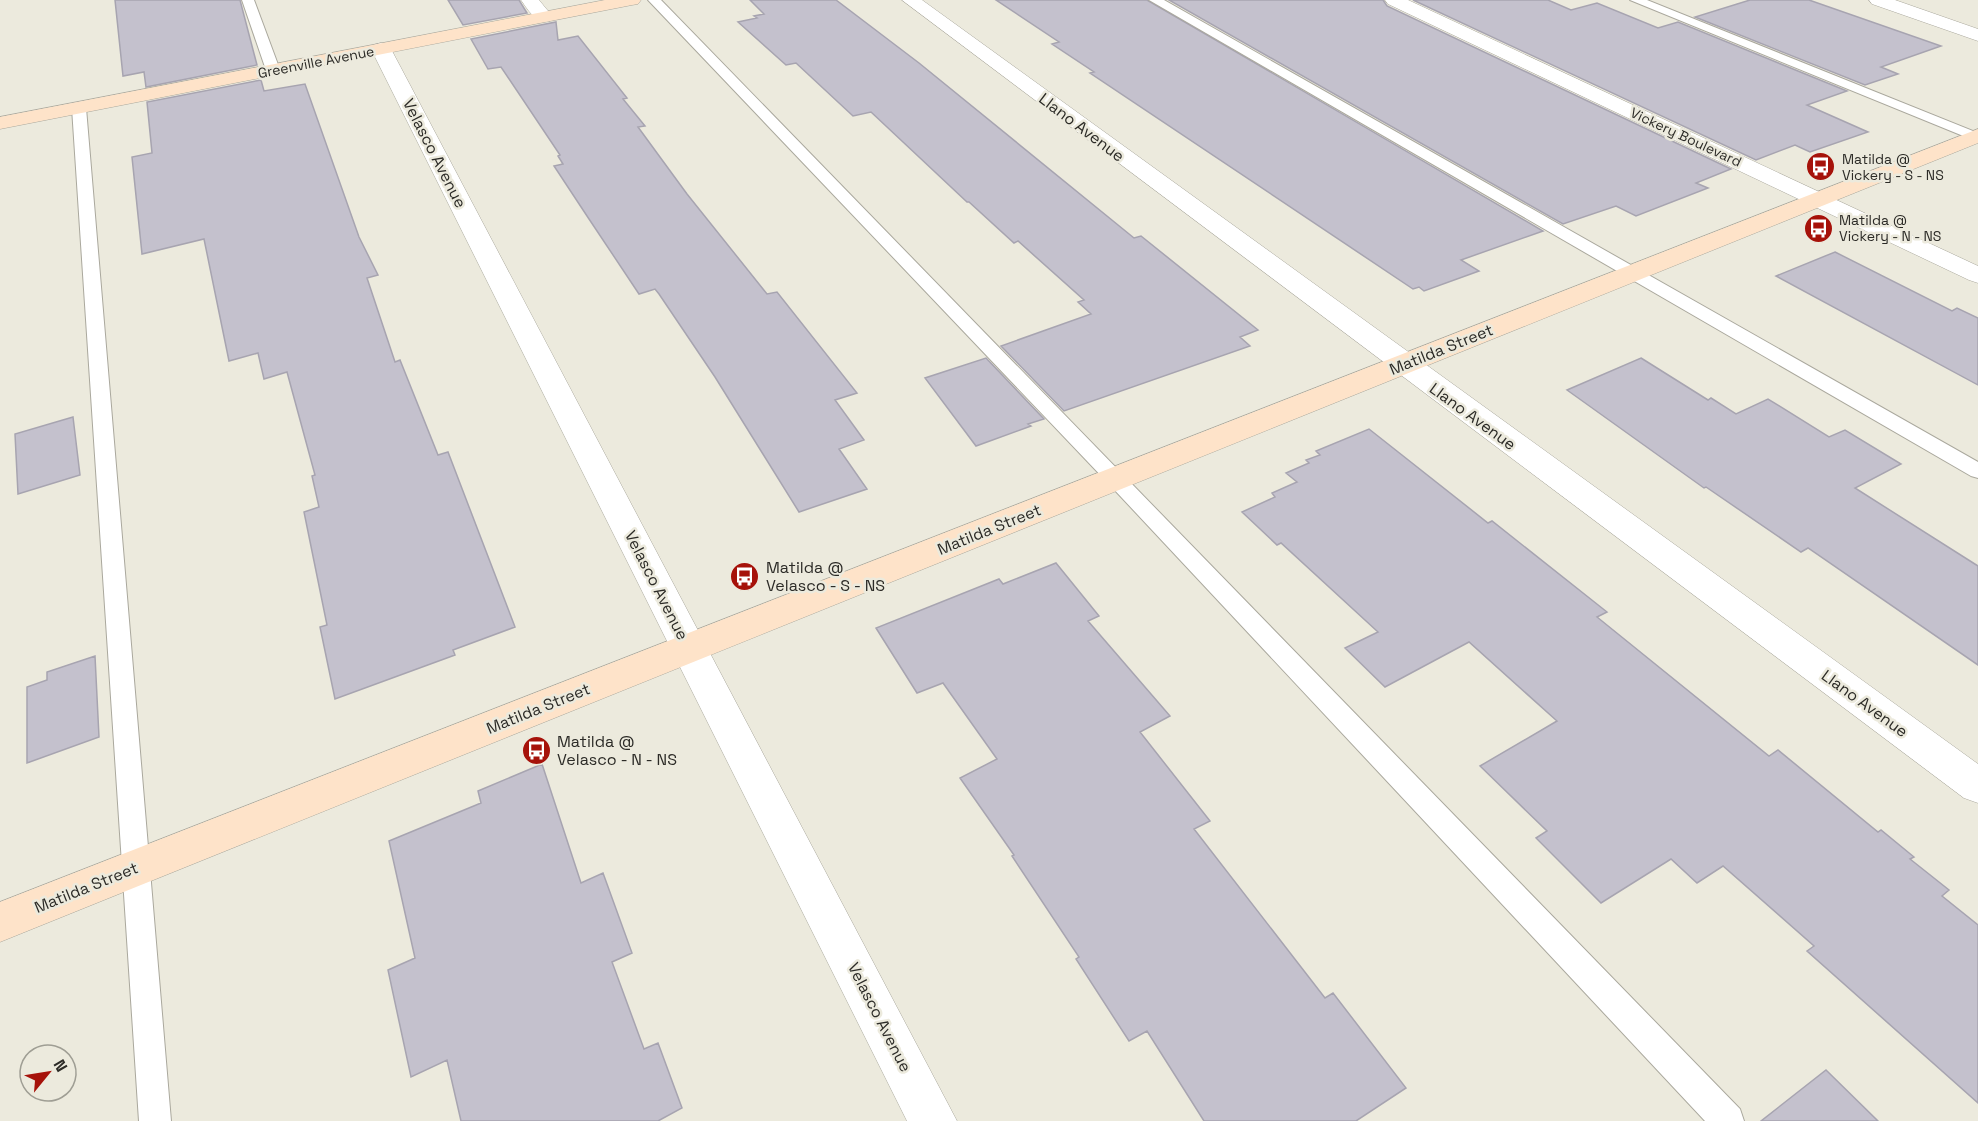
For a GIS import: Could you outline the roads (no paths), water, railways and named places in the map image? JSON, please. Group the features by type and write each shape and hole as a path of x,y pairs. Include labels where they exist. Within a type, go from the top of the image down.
{"street":[{"path":"530,0 544,17"},
{"name":"Greenville Avenue","path":"0,123 632,0"},
{"name":"Llano Avenue","path":"911,0 1978,786"},
{"name":"Vickery Boulevard","path":"1394,0 1978,275"},
{"path":"1878,0 1978,35"},
{"name":"Velasco Avenue","path":"381,49 933,1121"},
{"name":"Matilda Street","path":"0,922 1977,136"}],"lane":[{"path":"248,0 273,70"},
{"path":"654,0 1115,478 1728,1121"},
{"path":"1155,0 1978,471"},
{"path":"1636,0 1977,136"},
{"path":"79,108 155,1121"}],"place":[{"name":"Matilda @ Vickery - S - NS","path":"1821,167"},
{"name":"Matilda @ Vickery - N - NS","path":"1818,228"},
{"name":"Matilda @ Velasco - S - NS","path":"745,576"},
{"name":"Matilda @ Velasco - N - NS","path":"536,750"}]}
